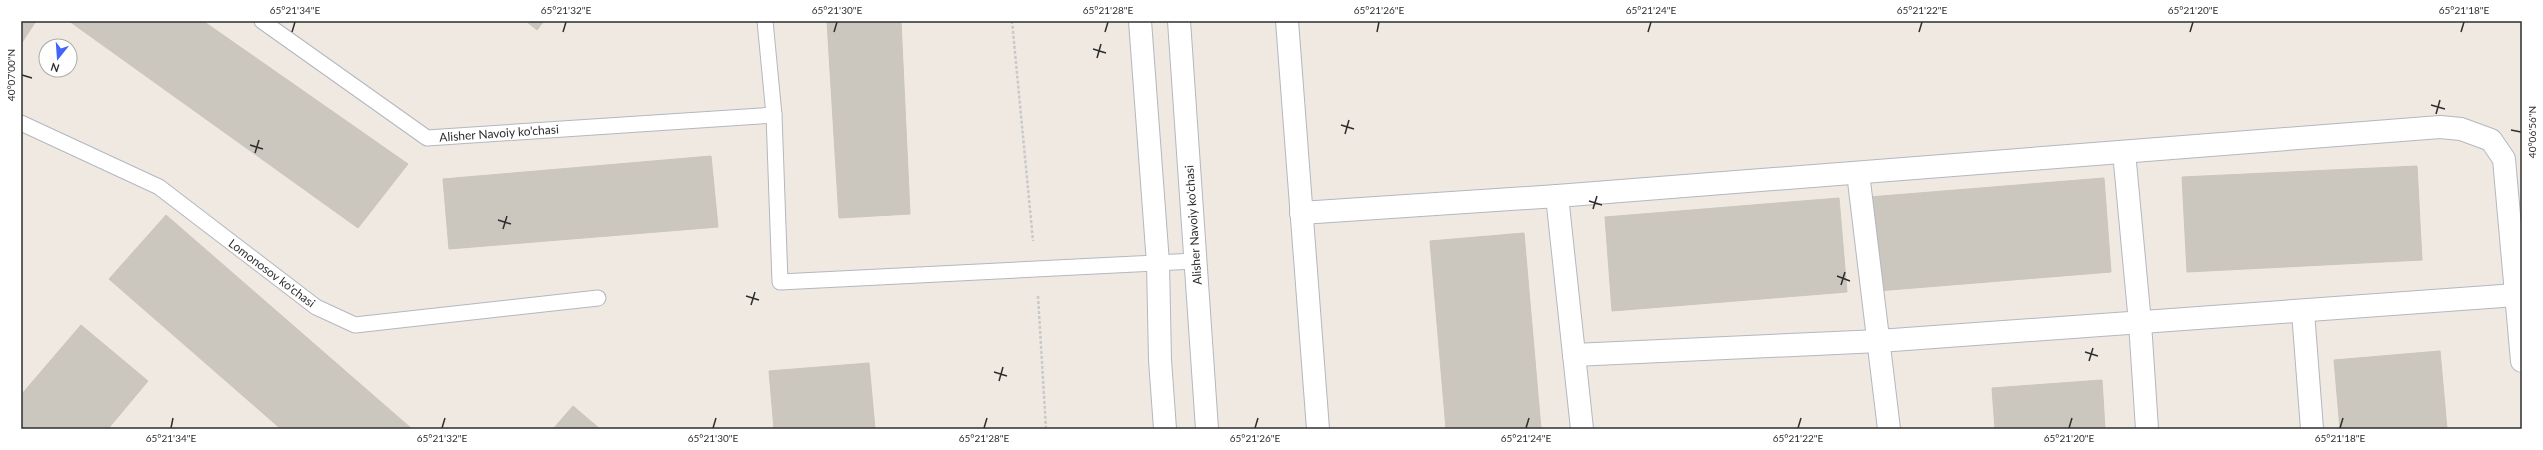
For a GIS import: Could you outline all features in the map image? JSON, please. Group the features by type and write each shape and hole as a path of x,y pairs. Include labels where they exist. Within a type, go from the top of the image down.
{"street":[{"path":"1140,21 1158,263 1160,360 1166,429"},
{"name":"Alisher Navoiy ko'chasi","path":"1179,21 1207,429"},
{"path":"1287,21 1318,429"},
{"path":"1301,212 1557,196 2440,127 2461,128 2491,140 2504,159 2522,361"},
{"path":"2124,152 2140,323 2147,429"},
{"path":"1858,173 1889,429"},
{"path":"1557,196 1582,429"},
{"path":"1574,355 1879,341 2303,312 2516,295"},
{"path":"2303,312 2312,429"}],"lane":[{"name":"Alisher Navoiy ko'chasi","path":"262,21 427,138 774,115"},
{"path":"765,21 774,115 780,282 1195,261"},
{"name":"Lomonosov ko'chasi","path":"21,123 159,187 316,307 355,325 598,298"}],"path":[{"path":"1012,21 1036,268 1046,429"}],"building":[{"path":"21,21 36,21 21,44"},
{"path":"69,21 203,21 408,164 358,228"},
{"path":"526,21 544,21 537,30"},
{"path":"827,21 901,21 910,214 839,218"},
{"path":"711,156 718,227 449,249 443,179"},
{"path":"2417,166 2422,260 2187,272 2182,177"},
{"path":"2104,178 2111,272 1877,291 1869,197"},
{"path":"1839,198 1847,292 1612,311 1605,217"},
{"path":"166,215 412,429 281,429 109,279"},
{"path":"1524,233 1541,429 1446,429 1430,241"},
{"path":"81,325 148,381 108,429 21,429 21,395"},
{"path":"2440,351 2447,429 2340,429 2334,360"},
{"path":"869,363 875,429 774,429 769,371"},
{"path":"2102,380 2105,429 1995,429 1992,388"},
{"path":"573,406 600,429 553,429"}]}
